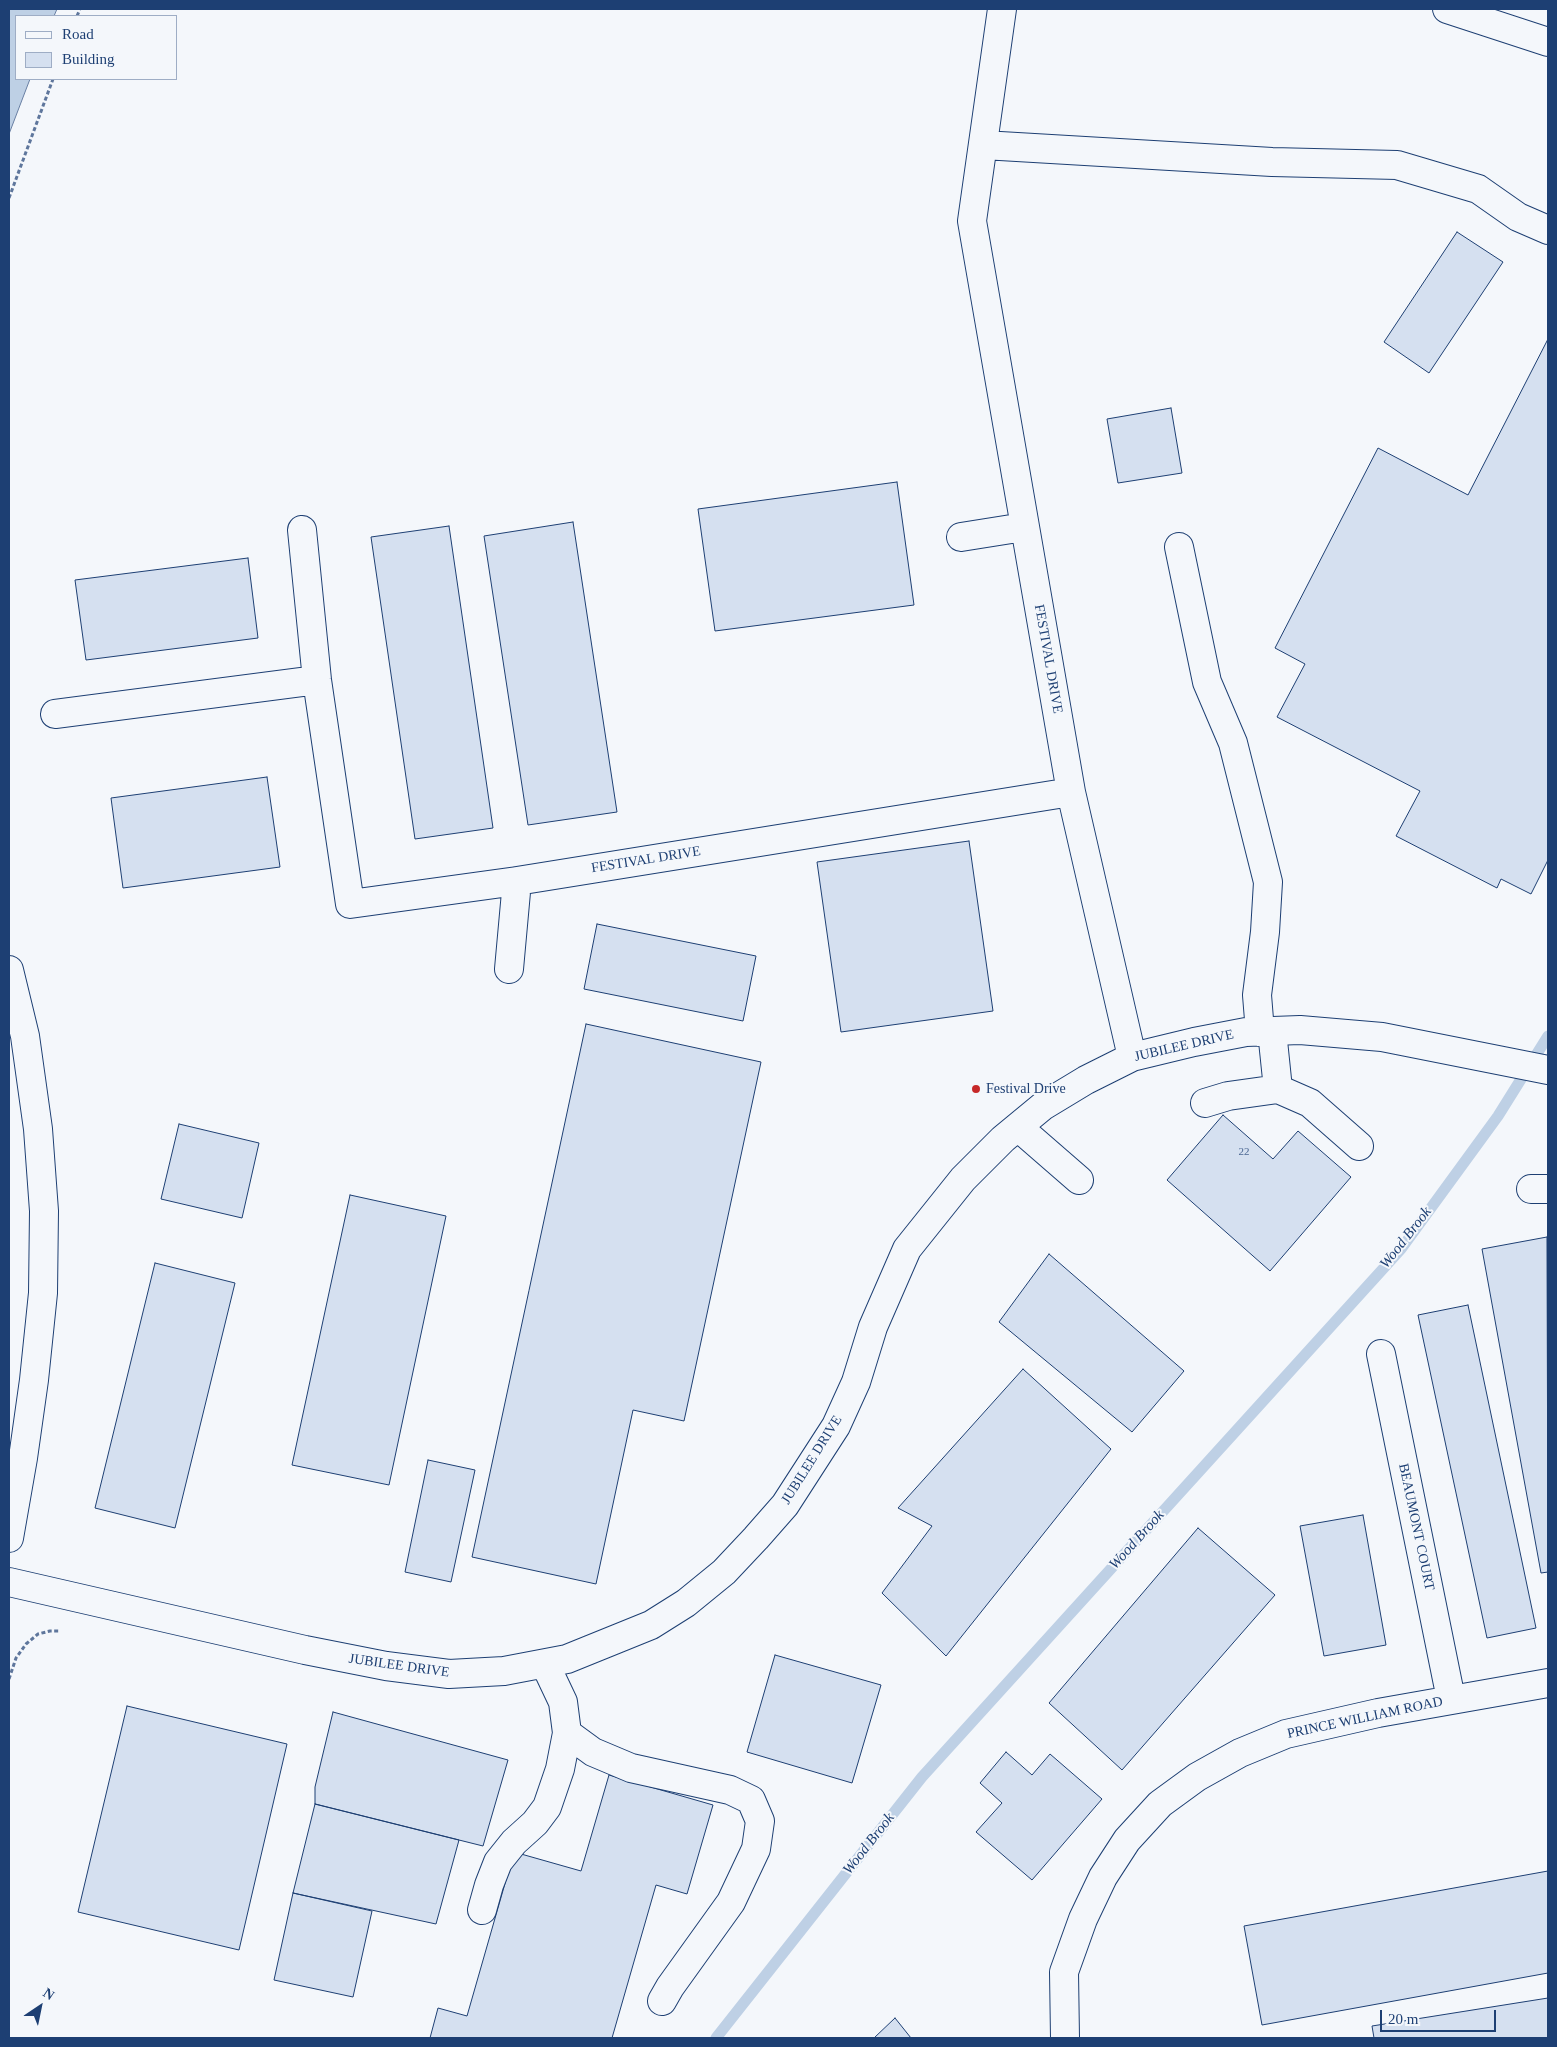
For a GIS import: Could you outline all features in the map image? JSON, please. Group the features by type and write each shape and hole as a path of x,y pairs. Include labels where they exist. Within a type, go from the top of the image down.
{"street":[{"name":"FESTIVAL DRIVE","path":"1002,9 972,221 1071,792 1132,1057"},
{"path":"1447,9 1488,16 1548,42"},
{"path":"983,145 1272,162 1397,165 1478,189 1518,216 1548,230"},
{"path":"962,537 1024,527"},
{"path":"56,714 317,680 302,530"},
{"path":"1179,547 1207,682 1233,743 1268,882 1265,932 1257,995 1278,1089"},
{"name":"FESTIVAL DRIVE","path":"317,680 350,904 517,881 1071,792"},
{"path":"509,969 517,881"},
{"path":"9,970 25,1036 38,1129 44,1211 43,1293 34,1380 9,1538"},
{"name":"JUBILEE DRIVE","path":"9,1582 305,1650 386,1666 450,1674 504,1671 567,1659 651,1625 686,1603 724,1572 756,1538 785,1505 836,1426 856,1382 873,1327 908,1249 963,1179 1003,1139 1043,1106 1086,1080 1132,1057 1194,1042 1246,1032 1300,1030 1382,1037 1548,1070"},
{"path":"1205,1103 1228,1096 1278,1089 1310,1103 1359,1146"},
{"path":"1018,1127 1079,1180"},
{"name":"BEAUMONT COURT","path":"1381,1354 1451,1699"},
{"path":"482,1910 498,1862 514,1842 535,1823 547,1807 560,1769 567,1733 563,1702 545,1664"},
{"name":"PRINCE WILLIAM ROAD","path":"1065,2038 1064,1972 1083,1919 1103,1877 1127,1840 1160,1804 1197,1777 1240,1753 1286,1734 1451,1699 1548,1683"},
{"path":"567,1733 593,1752 631,1768 730,1790 751,1800 760,1820 756,1849 731,1902 670,1986 662,2001"}],"path":[{"path":"9,198 54,80"},
{"path":"9,1679 16,1658 26,1644 38,1634 50,1631 64,1631 71,1596"}],"water":[{"path":"9,9 57,9 54,15 15,15 15,80 30,80 9,134"}],"building":[{"path":"1457,232 1503,262 1429,373 1384,342"},
{"path":"1548,339 1548,860 1531,894 1501,879 1497,888 1396,836 1420,791 1277,717 1305,664 1275,648 1378,448 1468,495"},
{"path":"1171,408 1182,473 1118,483 1107,419"},
{"path":"897,482 914,605 715,631 698,509"},
{"path":"573,522 617,812 528,825 484,536"},
{"path":"449,526 493,828 415,839 371,537"},
{"path":"248,558 258,638 86,660 75,580"},
{"path":"267,777 280,867 123,888 111,798"},
{"path":"969,841 993,1011 841,1032 817,862"},
{"path":"597,924 756,956 743,1021 584,989"},
{"path":"586,1024 761,1062 684,1421 633,1410 596,1584 472,1557"},
{"path":"1223,1115 1273,1159 1298,1131 1351,1177 1270,1271 1167,1180"},
{"path":"179,1124 259,1143 242,1218 161,1199"},
{"path":"350,1195 446,1216 389,1485 292,1465"},
{"path":"1547,1237 1548,1572 1541,1573 1482,1249"},
{"path":"1049,1254 1184,1371 1132,1432 999,1322"},
{"path":"155,1263 235,1283 175,1528 95,1508"},
{"path":"1468,1305 1536,1628 1487,1638 1418,1315"},
{"path":"1023,1369 1111,1449 946,1656 882,1593 932,1526 898,1508"},
{"path":"428,1460 475,1470 451,1582 405,1572"},
{"path":"1363,1515 1386,1645 1324,1656 1300,1526"},
{"path":"1198,1528 1275,1595 1122,1770 1049,1703"},
{"path":"775,1655 881,1685 852,1783 747,1752"},
{"path":"127,1706 287,1744 239,1950 78,1912"},
{"path":"333,1712 508,1760 483,1846 315,1804 315,1787"},
{"path":"1006,1752 1032,1775 1050,1754 1102,1799 1032,1880 976,1832 1002,1803 980,1783"},
{"path":"609,1775 713,1805 687,1894 656,1885 612,2038 430,2038 438,2008 467,2016 514,1852 581,1871"},
{"path":"315,1804 459,1840 436,1924 293,1893"},
{"path":"1548,1871 1548,1973 1262,2025 1244,1926"},
{"path":"293,1893 372,1911 353,1997 274,1980"},
{"path":"1548,1998 1548,2038 1374,2038 1372,2026"},
{"path":"895,2018 911,2038 874,2038"}],"waterway":[{"name":"Wood Brook","path":"716,2038 922,1777 1401,1249 1498,1116 1548,1036"}],"place":[{"name":"Festival Drive","path":"976,1089"}]}
